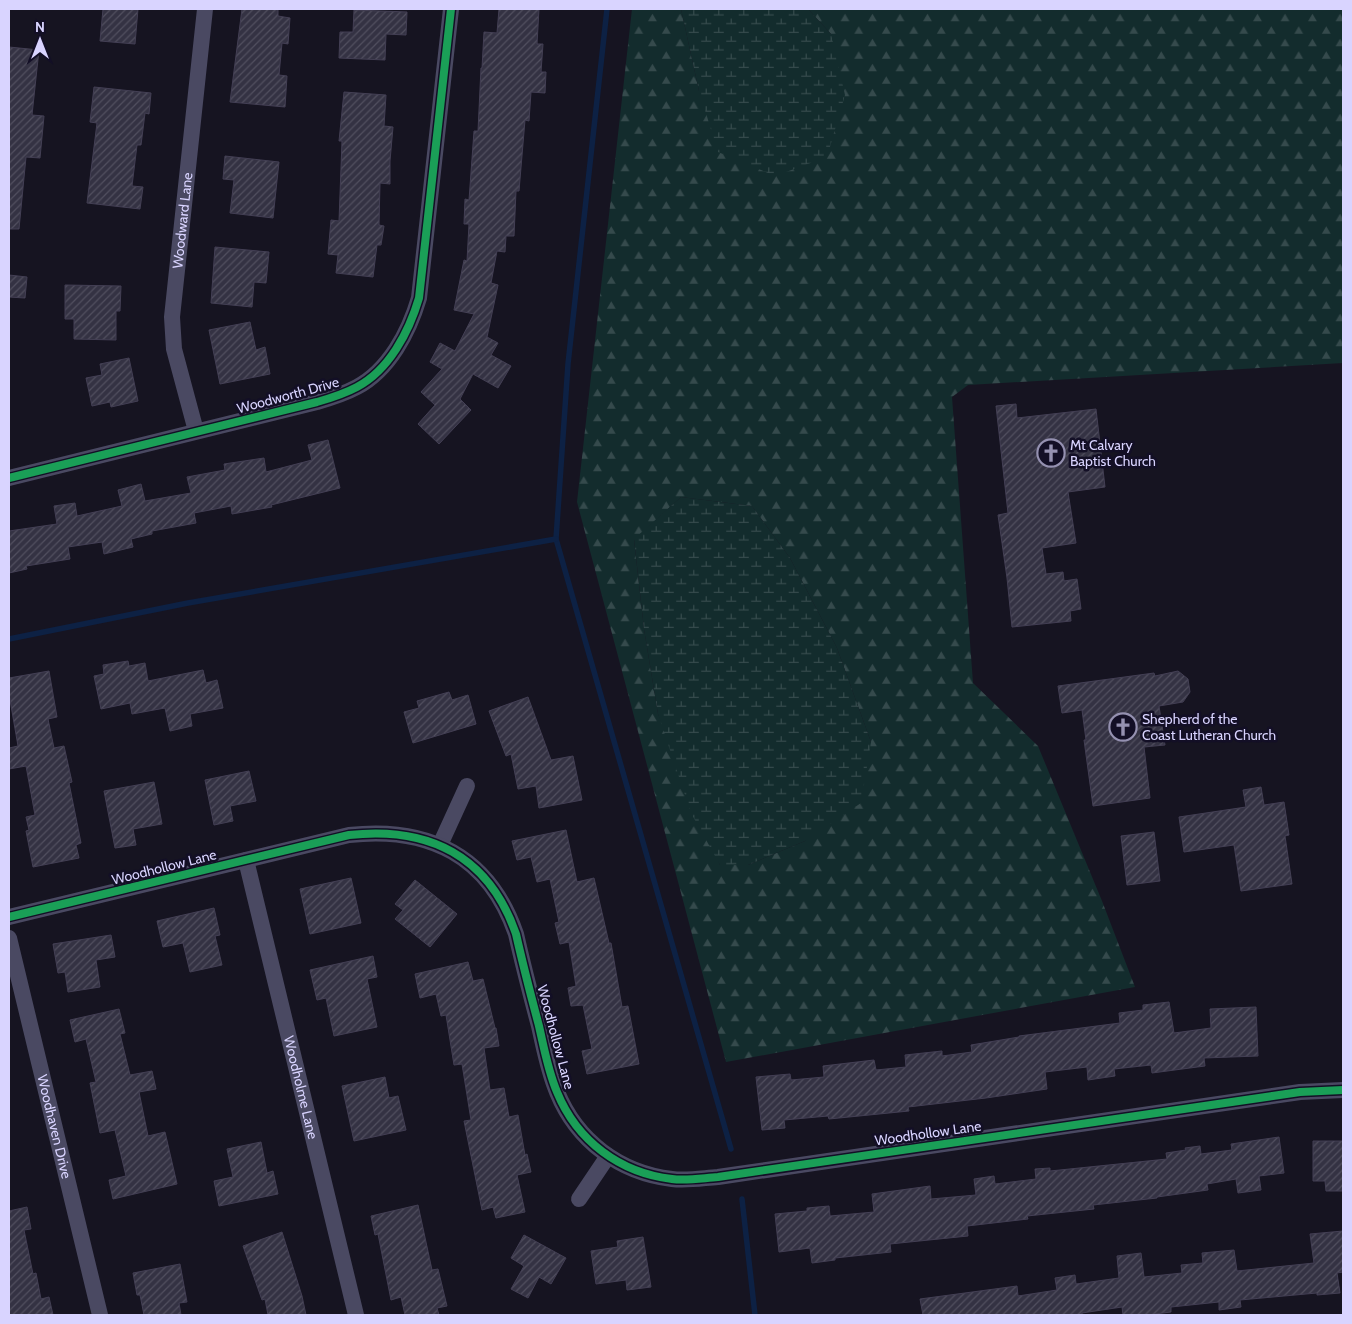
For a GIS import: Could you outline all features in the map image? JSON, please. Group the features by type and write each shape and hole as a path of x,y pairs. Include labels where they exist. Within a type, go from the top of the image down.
{"street":[{"name":"Woodward Lane","path":"196,431 177,360 172,317 205,9"},
{"name":"Woodworth Drive","path":"9,478 317,402 347,392 373,376 400,341 413,316 420,290 451,9"},
{"path":"440,845 467,786"},
{"name":"Woodhollow Lane","path":"9,917 338,838 362,834 389,833 417,837 440,845 461,858 479,873 492,888 505,909 516,934 550,1073 564,1107 576,1125 591,1142 608,1156 627,1167 674,1179 699,1179 1300,1092 1343,1090"},
{"name":"Woodholme Lane","path":"246,860 356,1315"},
{"name":"Woodhaven Drive","path":"9,938 100,1315"},
{"path":"579,1199 608,1156"}],"green space":[{"path":"632,9 681,9 699,91 831,34 808,9 1343,9 1343,363 968,385 952,397 973,683 1038,746 1135,987 726,1062 577,502","holes":["681,497 752,506 790,558 837,648 871,742 805,841 748,865 720,865 658,714 644,629 634,540"]},
{"path":"681,9 808,9 831,34 845,95 827,157 775,176 718,152 699,91"},
{"path":"681,497 752,506 790,558 837,648 871,742 861,803 805,841 748,865 720,865 691,813 658,714 644,629 634,539"}],"building":[{"path":"103,9 138,9 135,44 100,41"},
{"path":"242,9 278,9 278,16 290,18 288,44 282,43 279,75 287,76 285,107 230,102"},
{"path":"499,9 539,9 537,44 543,44 541,72 546,72 545,93 531,92 529,121 525,120 519,191 516,191 514,236 506,236 505,252 497,251 491,283 498,285 487,337 498,343 491,355 511,366 498,388 473,374 460,399 471,410 439,444 418,424 435,405 421,392 442,369 430,362 440,343 455,351 474,314 454,310 464,260 467,261 469,224 464,224 465,199 469,200 474,131 478,131 484,32 497,33"},
{"path":"354,10 407,12 406,35 386,34 385,60 339,58 340,32 353,32"},
{"path":"9,47 39,50 32,115 44,116 40,158 26,157 19,229 9,229"},
{"path":"94,87 151,93 149,114 145,113 141,145 137,145 132,186 143,187 140,209 87,203 97,123 90,122"},
{"path":"344,92 386,95 384,126 393,127 390,184 380,183 379,225 384,226 381,245 377,245 373,277 336,273 338,255 328,254 331,220 339,221 342,141 339,141"},
{"path":"225,156 279,162 273,218 230,213 234,180 223,179"},
{"path":"215,247 269,252 266,283 254,282 252,307 211,303"},
{"path":"9,275 27,277 25,298 9,297"},
{"path":"65,285 121,286 120,311 116,311 116,340 74,339 74,319 65,319"},
{"path":"250,322 256,350 265,347 270,374 220,384 209,330"},
{"path":"129,358 138,401 111,407 110,402 92,406 86,378 102,375 100,364"},
{"path":"1016,404 1017,418 1096,409 1105,487 1068,492 1076,543 1042,548 1046,574 1063,572 1064,581 1077,579 1081,609 1070,611 1071,621 1012,627 998,515 1008,513 996,406"},
{"path":"328,440 340,488 271,505 272,507 232,514 231,506 194,513 196,523 152,531 152,534 131,539 133,547 104,554 102,542 68,547 70,559 26,566 27,569 9,573 9,531 57,524 54,506 75,503 77,516 122,506 118,490 141,484 145,501 191,493 187,477 225,470 224,464 264,458 266,472 312,460 308,445"},
{"path":"128,661 129,666 145,663 148,681 203,670 206,683 217,680 223,708 190,714 192,726 170,731 165,708 132,714 130,703 101,709 94,676 104,674 103,665"},
{"path":"49,671 57,717 48,719 54,748 64,746 72,782 69,783 81,843 76,845 79,858 33,867 26,831 29,830 26,817 35,815 26,766 9,769 9,748 18,746 9,694 9,678"},
{"name":"Shepherd of the Coast Lutheran Church","path":"1178,671 1188,679 1190,692 1183,702 1159,706 1165,745 1144,747 1150,798 1093,806 1082,710 1062,713 1058,686 1154,673 1155,676"},
{"path":"449,692 452,700 468,695 476,724 413,743 404,712 419,708 417,701"},
{"path":"528,697 551,760 573,756 582,800 539,808 536,786 518,789 511,754 506,756 489,711"},
{"path":"249,771 256,801 230,806 233,821 214,825 205,780"},
{"path":"154,782 162,824 133,829 136,845 115,848 104,791"},
{"path":"1261,787 1264,805 1284,802 1289,835 1285,836 1292,884 1241,891 1234,845 1184,852 1179,817 1246,807 1243,790"},
{"path":"566,830 577,882 594,878 609,943 611,943 622,1007 628,1006 639,1064 587,1074 582,1051 592,1049 583,1005 571,1006 568,988 576,986 569,942 560,944 555,923 559,922 550,879 537,882 531,857 517,860 512,841"},
{"path":"1154,832 1160,881 1127,885 1121,836"},
{"path":"351,878 361,923 310,934 300,889"},
{"path":"415,880 457,914 430,947 395,919 403,910 395,904"},
{"path":"214,908 220,935 215,936 222,965 190,972 183,943 163,947 157,921"},
{"path":"111,935 115,957 96,960 100,987 68,992 65,972 58,973 53,944"},
{"path":"373,956 377,977 367,979 377,1027 334,1036 326,998 317,1000 310,970"},
{"path":"468,962 473,981 483,979 496,1028 499,1046 484,1048 490,1090 504,1088 509,1117 518,1115 525,1155 527,1154 531,1172 517,1175 525,1212 496,1218 493,1207 482,1210 464,1121 471,1120 462,1064 454,1065 446,1015 441,1016 436,994 420,998 415,974"},
{"path":"1169,1002 1174,1033 1211,1028 1210,1009 1256,1007 1258,1056 1204,1058 1205,1066 1152,1073 1151,1065 1114,1069 1115,1076 1088,1080 1087,1067 1045,1072 1047,1089 908,1107 909,1111 829,1119 828,1116 784,1120 785,1128 762,1130 756,1077 790,1074 791,1080 824,1077 823,1066 874,1060 876,1070 906,1067 905,1055 942,1051 942,1056 972,1052 971,1045 1019,1036 1120,1023 1119,1013 1143,1010 1143,1005"},
{"path":"119,1009 125,1033 120,1034 130,1075 152,1071 156,1089 139,1092 148,1136 165,1132 177,1184 113,1199 109,1180 126,1176 115,1130 100,1133 90,1083 96,1082 86,1039 75,1042 70,1020"},
{"path":"385,1077 389,1098 398,1096 406,1130 354,1141 342,1086"},
{"path":"1279,1137 1284,1173 1259,1176 1261,1190 1238,1193 1236,1179 1207,1184 1208,1190 1093,1205 1094,1209 1027,1216 1028,1219 967,1226 968,1236 890,1244 891,1252 835,1258 835,1260 812,1263 810,1248 779,1252 775,1214 807,1211 807,1208 829,1206 830,1216 874,1212 872,1194 930,1186 931,1199 976,1195 974,1179 994,1176 995,1184 1036,1179 1035,1169 1050,1168 1050,1171 1167,1159 1166,1153 1186,1150 1185,1148 1200,1146 1201,1154 1232,1150 1231,1144"},
{"path":"1313,1141 1343,1141 1343,1191 1326,1191 1325,1181 1313,1181"},
{"path":"261,1142 267,1173 273,1171 278,1194 219,1206 214,1181 233,1177 227,1149"},
{"path":"418,1205 432,1270 438,1269 447,1306 437,1308 439,1315 405,1315 401,1297 391,1300 378,1234 375,1235 371,1216"},
{"path":"27,1207 31,1229 24,1230 33,1274 36,1273 41,1299 49,1297 53,1315 9,1315 9,1211"},
{"path":"1343,1231 1343,1272 1337,1273 1340,1293 1317,1295 1317,1293 1240,1300 1241,1307 1219,1310 1219,1302 1171,1307 1171,1312 1147,1315 1123,1315 1122,1307 1082,1313 1082,1315 923,1315 920,1299 1017,1286 1018,1296 1057,1290 1055,1278 1075,1275 1076,1284 1119,1278 1117,1256 1141,1253 1144,1277 1182,1273 1181,1265 1203,1263 1202,1253 1234,1250 1237,1271 1314,1263 1310,1234"},
{"path":"282,1232 306,1315 268,1315 265,1299 262,1300 243,1246"},
{"path":"524,1235 566,1258 551,1284 539,1277 528,1298 511,1289 524,1266 511,1258"},
{"path":"643,1237 651,1287 627,1290 626,1280 596,1284 591,1251 618,1247 617,1241"},
{"path":"180,1264 187,1302 179,1303 181,1315 144,1315 140,1295 137,1295 133,1273"}],"waterway":[{"path":"607,9 568,364 556,539 731,1149"},
{"path":"9,639 188,603 556,539"},
{"path":"742,1199 755,1315"}],"cycle path":[{"path":"9,478 322,400 357,387 379,371 403,337 410,324 419,298 451,9"},
{"path":"9,917 349,835 378,833 405,836 430,842 452,852 472,866 490,884 504,907 516,934 551,1076 566,1110 576,1125 602,1152 618,1162 653,1176 672,1179 689,1180 718,1177 1300,1092 1343,1090"}],"place":[{"name":"Mt Calvary Baptist Church","path":"1051,453"},
{"name":"Shepherd of the Coast Lutheran Church","path":"1123,727"}]}
